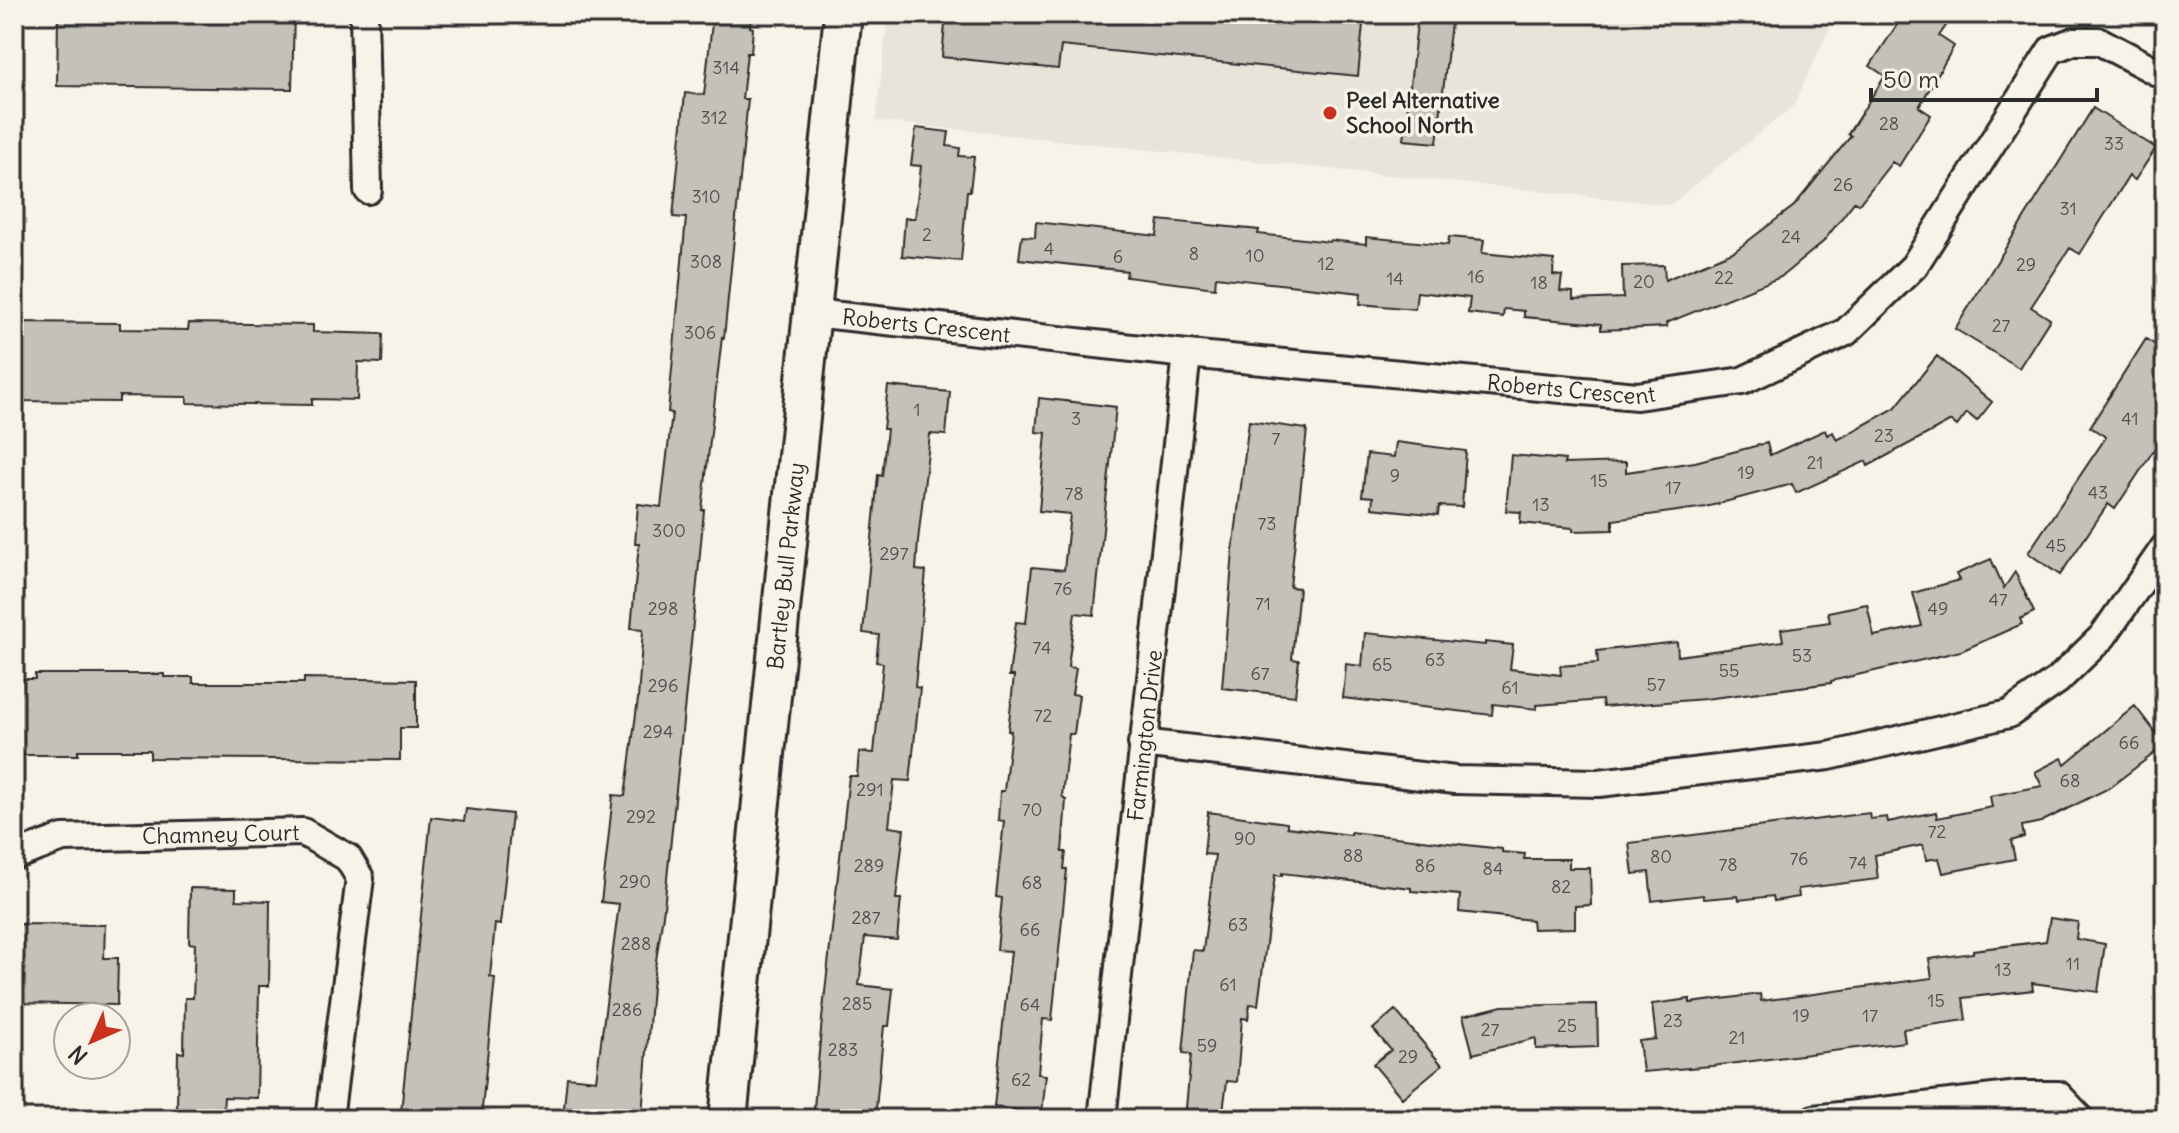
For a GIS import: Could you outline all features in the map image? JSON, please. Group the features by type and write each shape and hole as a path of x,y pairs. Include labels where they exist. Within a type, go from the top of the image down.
{"street":[{"path":"364,14 368,190"},
{"name":"Bartley Bull Parkway","path":"728,1119 843,14"},
{"name":"Roberts Crescent","path":"813,313 1187,354 1637,396 1742,381 1846,332 1914,266 2051,50 2074,41 2099,41 2165,76"},
{"name":"Farmington Drive","path":"1102,1119 1187,354"},
{"path":"1142,743 1455,780 1583,782 1674,775 1829,756 2009,714 2058,680 2103,636 2165,547"},
{"name":"Chamney Court","path":"14,856 63,838 303,832 348,858 360,878 329,1119"},
{"path":"1814,1119 2032,1095 2058,1095 2081,1119"}],"shaded area":[{"name":"Peel Alternative School North","path":"888,14 1836,14 1794,105 1670,205 876,121"}],"building":[{"path":"58,14 294,14 292,89 57,86"},
{"path":"713,14 751,14 750,27 753,28 742,99 748,99 724,338 702,510 664,908 652,987 642,1115 564,1108 567,1077 596,1080 619,904 601,902 613,795 625,796 638,699 643,629 631,628 639,544 635,544 638,504 661,507 672,413 668,412 686,218 673,217 685,93 704,95"},
{"path":"946,14 1364,14 1358,76 1061,46 1058,69 942,57"},
{"path":"1418,14 1452,14 1437,143 1404,140"},
{"path":"1904,14 1954,14 1939,36 1954,46 1919,107 1931,115 1899,166 1892,162 1859,204 1855,201 1823,242 1781,277 1666,323 1667,327 1601,330 1601,324 1524,317 1524,311 1504,309 1503,317 1468,313 1470,298 1417,292 1415,309 1360,304 1361,293 1216,277 1215,288 1126,277 1127,271 1019,259 1022,236 1035,237 1036,222 1157,236 1159,220 1259,230 1258,234 1366,244 1366,237 1448,245 1449,237 1484,240 1482,253 1554,260 1553,275 1562,276 1560,291 1573,292 1573,300 1623,298 1622,266 1664,265 1665,280 1735,251 1794,206 1851,136 1848,134 1885,76 1870,66"},
{"path":"2093,108 2156,148 2135,180 2129,176 2080,254 2070,248 2031,307 2050,319 2019,368 1955,329"},
{"path":"916,128 949,132 947,146 960,148 959,156 974,157 970,191 967,191 961,261 902,256 905,218 915,218 921,166 911,165"},
{"path":"14,322 120,323 120,329 188,330 189,323 313,325 313,332 383,334 382,363 358,362 357,400 312,399 312,405 187,403 187,397 119,396 119,402 14,401"},
{"path":"2146,339 2165,351 2165,433 2115,509 2108,504 2060,575 2028,553 2106,437 2090,427"},
{"path":"1937,356 1992,402 1977,421 1967,413 1957,426 1951,421 1868,466 1866,461 1796,493 1792,484 1706,507 1613,520 1613,530 1573,531 1573,528 1520,523 1521,512 1506,511 1511,455 1565,460 1564,464 1626,462 1626,472 1695,462 1767,443 1770,455 1825,430 1827,435 1833,432 1837,440 1895,408"},
{"path":"888,386 950,392 946,435 930,434 918,541 916,570 926,571 915,687 920,688 910,781 894,780 889,827 904,829 896,899 901,899 897,940 865,937 859,985 893,989 889,1026 884,1026 875,1119 813,1119 849,776 857,776 859,752 874,753 883,663 876,662 879,635 863,633 878,475 882,476 887,429 883,429"},
{"path":"1039,398 1116,407 1094,615 1075,613 1068,667 1076,668 1072,694 1079,695 1074,734 1069,734 1062,796 1066,800 1062,852 1066,852 1064,869 1067,869 1052,1020 1043,1019 1038,1074 1046,1075 1042,1113 994,1107 1011,951 997,950 1002,898 996,897 1004,821 998,820 1000,791 1004,791 1011,731 1008,731 1014,676 1009,676 1016,622 1026,623 1032,567 1064,570 1070,514 1039,511 1046,433 1036,432"},
{"path":"1249,421 1307,429 1290,587 1299,588 1292,659 1299,660 1295,696 1222,688 1233,551"},
{"path":"1396,442 1466,451 1462,507 1439,506 1438,515 1372,508 1373,497 1362,496 1367,454 1394,457"},
{"path":"1991,559 2004,588 2015,572 2034,612 2020,619 2022,624 1961,651 1831,683 1705,699 1603,707 1602,700 1537,705 1537,709 1493,704 1492,715 1343,698 1346,664 1362,666 1365,633 1513,645 1510,669 1561,675 1560,666 1598,663 1597,651 1677,642 1678,656 1783,641 1781,629 1830,622 1828,612 1867,604 1874,636 1922,626 1913,593 1959,580 1956,574"},
{"path":"35,674 164,674 164,677 193,677 193,683 304,683 304,678 416,680 416,728 400,728 400,760 150,758 150,750 78,750 78,755 14,755 14,679 35,679"},
{"path":"2135,706 2165,745 2109,788 2041,822 2022,826 2024,837 2011,841 2015,859 1943,873 1939,858 1926,860 1923,845 1875,855 1878,879 1798,889 1799,897 1774,901 1773,896 1739,900 1738,896 1704,899 1703,895 1652,901 1649,872 1633,874 1629,843 1869,813 1870,819 1887,817 1888,822 1936,812 1937,818 1992,807 1990,796 2042,786 2035,772 2062,758 2065,764"},
{"path":"466,809 512,814 500,925 495,924 490,977 495,978 481,1119 418,1119 418,1114 401,1112 431,817 464,821"},
{"path":"1208,812 1287,823 1287,827 1502,849 1502,852 1525,854 1524,859 1569,859 1569,868 1590,868 1591,905 1575,906 1575,928 1533,929 1532,920 1459,912 1460,895 1282,873 1282,876 1275,875 1258,1005 1250,1004 1248,1019 1242,1018 1237,1082 1227,1081 1222,1119 1185,1119 1191,1054 1183,1053 1193,950 1203,951 1215,855 1204,854"},
{"path":"190,888 236,889 236,900 270,901 269,986 259,986 257,1098 224,1097 223,1110 177,1109 178,1052 184,1053 185,998 193,998 195,944 189,943"},
{"path":"2050,918 2078,922 2076,939 2105,944 2098,992 2032,983 2033,990 1963,998 1966,1020 1903,1029 1905,1042 1643,1072 1639,1041 1656,1039 1652,1004 1690,999 1690,1003 1760,994 1761,1001 1932,978 1929,959 2046,941"},
{"path":"19,924 105,925 104,958 118,958 117,1001 14,1003 14,955 19,955"},
{"path":"1597,1004 1598,1047 1536,1049 1536,1038 1473,1054 1463,1016 1502,1006"},
{"path":"1395,1010 1442,1065 1402,1098 1373,1064 1391,1050 1373,1029"}],"place":[{"name":"Peel Alternative School North","path":"1330,113"}]}
